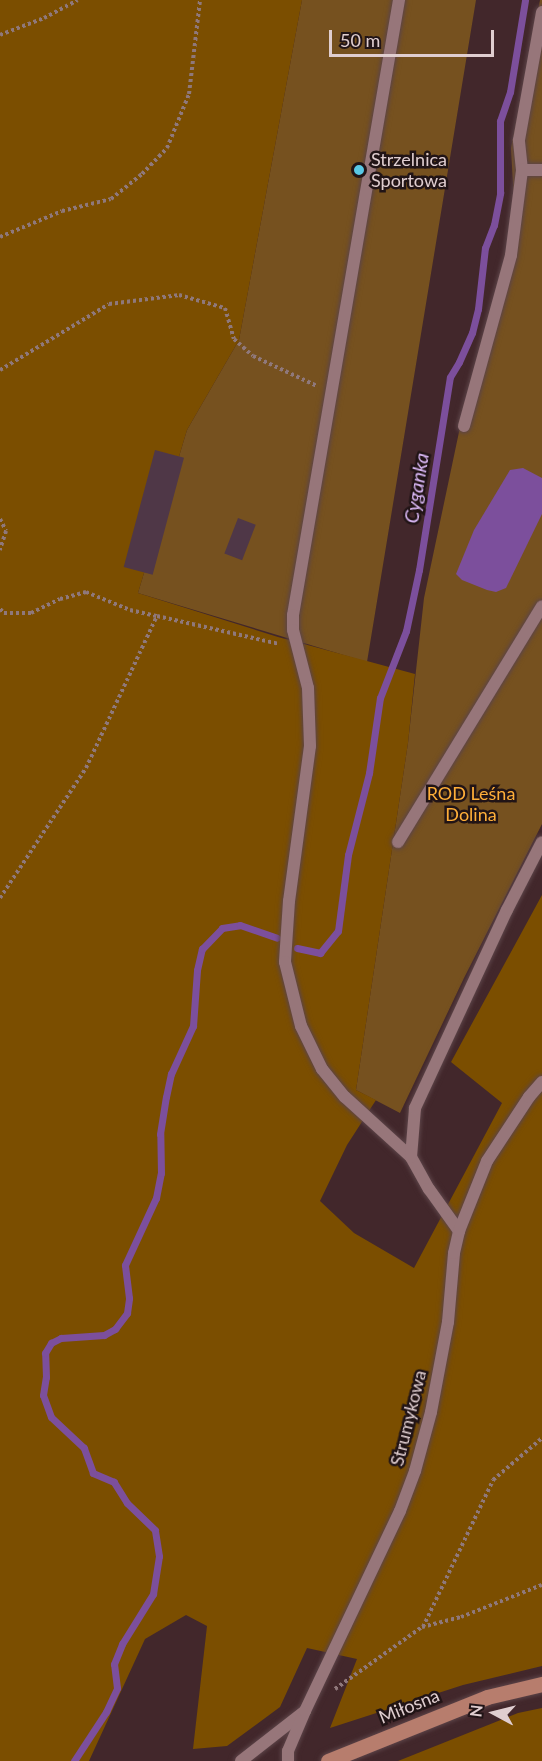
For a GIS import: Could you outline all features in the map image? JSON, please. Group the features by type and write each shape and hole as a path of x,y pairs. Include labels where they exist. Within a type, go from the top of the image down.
{"main road":[{"name":"Miłosna","path":"328,1761 487,1696 542,1684"}],"street":[{"path":"399,0 293,615 297,648 308,688 310,746 289,901 285,963 292,999 322,1070 345,1097 411,1157 429,1189 459,1231"},
{"path":"464,426 511,255 522,170 519,140 542,12"},
{"path":"522,170 542,170"},
{"path":"398,843 542,606"},
{"path":"411,1157 415,1108 502,920 542,842"},
{"name":"Strumykowa","path":"288,1761 288,1751 305,1711 395,1521 415,1471 438,1378 448,1322 454,1253 459,1231 487,1161 529,1097 542,1082"},
{"path":"241,1761 305,1711"}],"path":[{"path":"0,35 44,18 78,0"},
{"path":"0,237 62,211 111,199 142,174 167,148 189,94 200,0"},
{"path":"0,370 109,304 179,295 225,308 234,339 254,356 332,393"},
{"path":"0,519 6,531 0,550"},
{"path":"0,609 4,614 31,613 60,599 86,592 130,610 297,648"},
{"path":"0,898 86,768 157,616"},
{"path":"422,1627 493,1480 542,1438"},
{"path":"335,1690 422,1627 461,1617 542,1585"}],"green space":[{"name":"Strzelnica Sportowa","path":"302,0 476,0 367,662 138,593 187,430 239,340"},
{"name":"ROD Leśna Dolina","path":"540,0 542,0 542,824 464,978 400,1113 356,1090 408,743 424,598 467,394 508,250 514,201 511,148"}],"shaded area":[{"path":"0,0 302,0 239,340 187,430 138,593 278,637 415,674 408,743 356,1090 376,1100 347,1145 320,1201 354,1233 414,1268 502,1103 451,1062 542,895 542,1666 463,1685 330,1728 357,1659 307,1648 280,1707 227,1746 193,1749 207,1626 186,1615 145,1639 89,1761 0,1761"},
{"path":"523,468 542,478 542,514 506,588 496,592 462,580 456,574 474,530 510,470"},
{"path":"542,1708 542,1761 398,1761 518,1713"}],"building":[{"path":"155,450 184,458 153,575 124,567"},
{"path":"238,518 256,525 242,560 224,553"}],"waterway":[{"name":"Cyganka","path":"297,948 320,953 338,931 348,855 369,773 380,698 406,631 419,570 450,377 472,333 478,309 485,248 494,225 500,193 500,121 510,92 525,0"},
{"path":"74,1761 106,1712 117,1688 114,1664 122,1644 153,1594 159,1556 155,1530 127,1503 114,1482 93,1473 84,1448 51,1417 43,1395 46,1377 45,1353 51,1343 61,1338 104,1335 115,1329 127,1313 129,1298 125,1265 156,1198 161,1173 160,1134 166,1097 171,1074 193,1026 197,970 202,949 222,928 240,925 277,938"}],"place":[{"name":"Strzelnica Sportowa","path":"359,170"}]}
